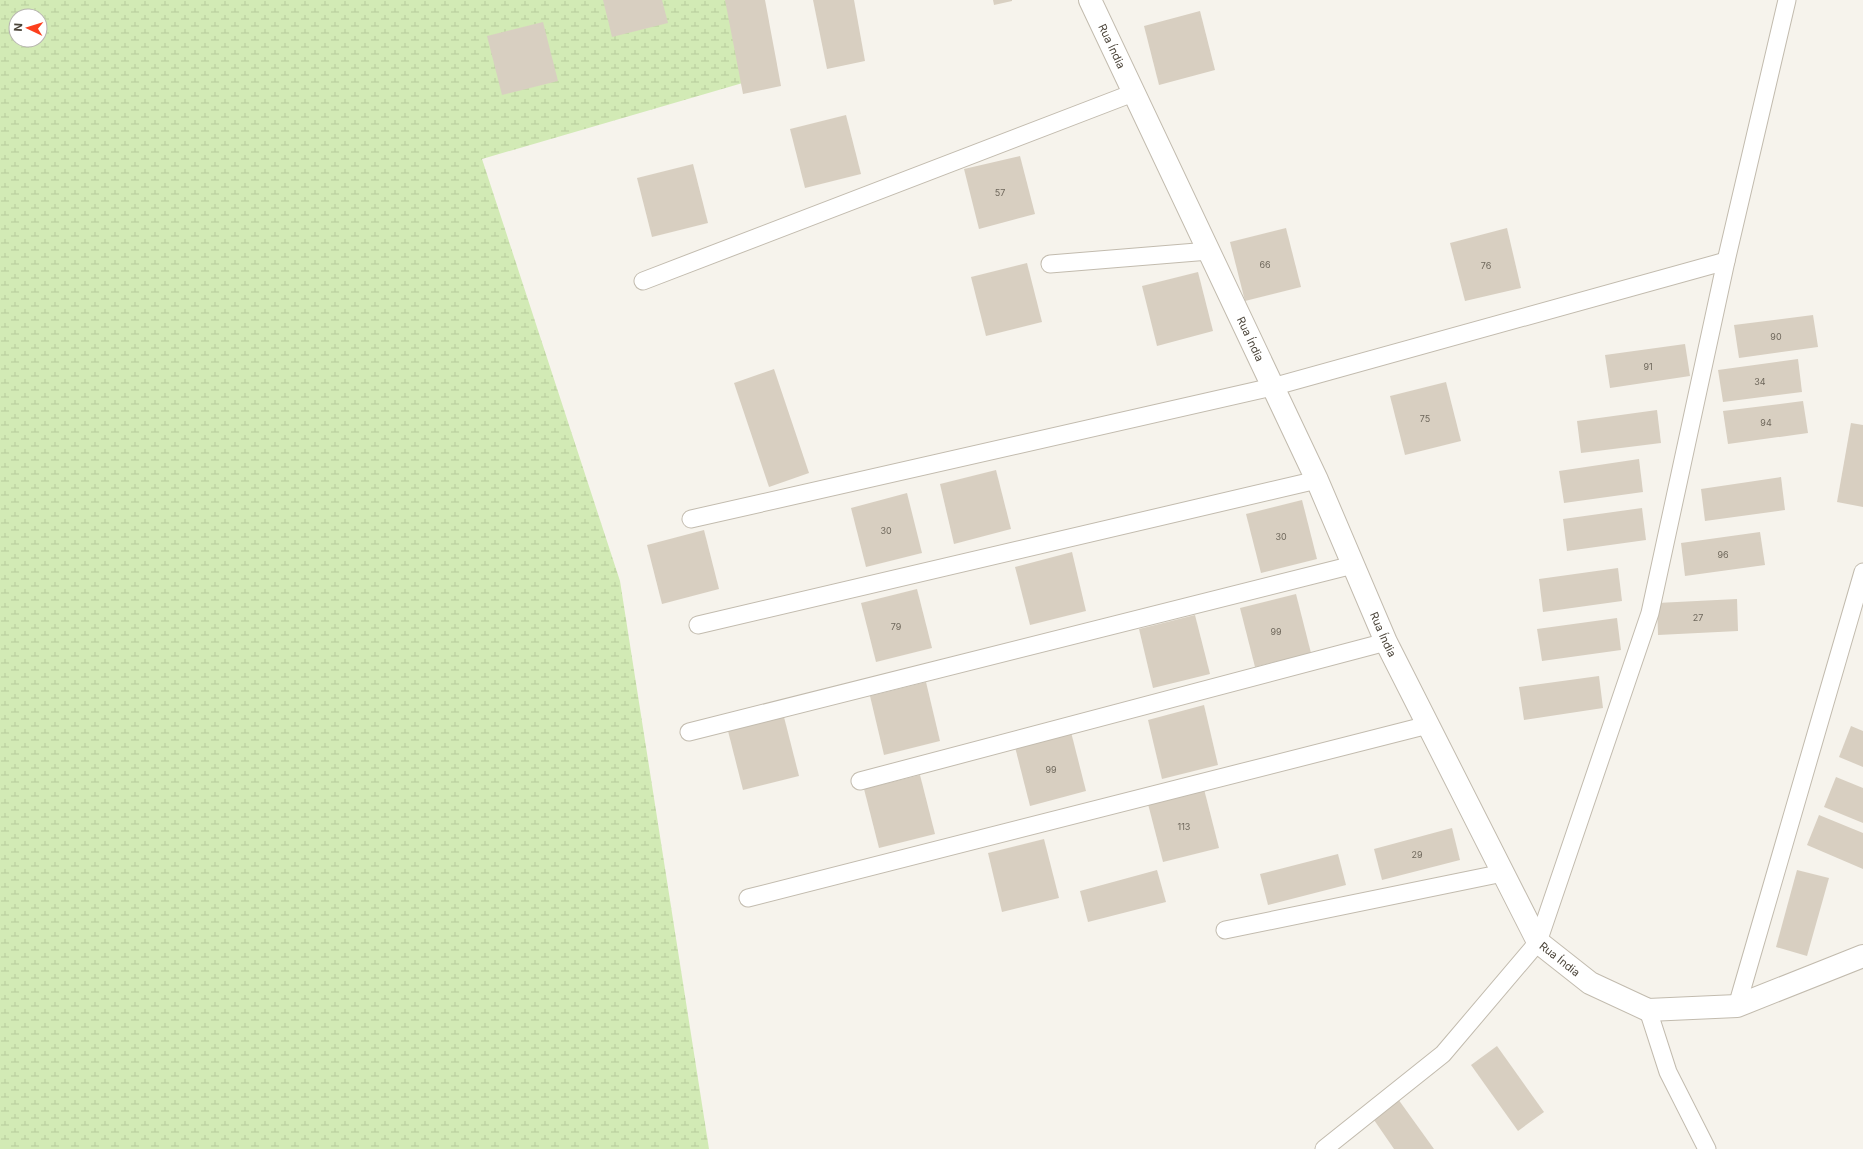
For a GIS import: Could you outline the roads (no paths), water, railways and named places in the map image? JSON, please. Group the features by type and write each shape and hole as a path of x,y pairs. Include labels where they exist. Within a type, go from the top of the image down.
{"street":[{"name":"Rua Índia","path":"1090,0 1317,480 1386,642 1538,942 1590,983 1648,1010 1737,1006 1863,956"}],"lane":[{"path":"1324,1149 1444,1054 1538,942 1650,613 1726,261 1787,0"},
{"path":"643,281 1134,93"},
{"path":"1050,264 1209,251"},
{"path":"691,519 1272,387 1726,261"},
{"path":"698,626 1317,480"},
{"path":"689,732 1353,565"},
{"path":"1737,1006 1863,572"},
{"path":"860,781 1386,642"},
{"path":"748,898 1428,725"},
{"path":"1225,930 1503,873"},
{"path":"1648,1010 1668,1072 1707,1149"}]}
